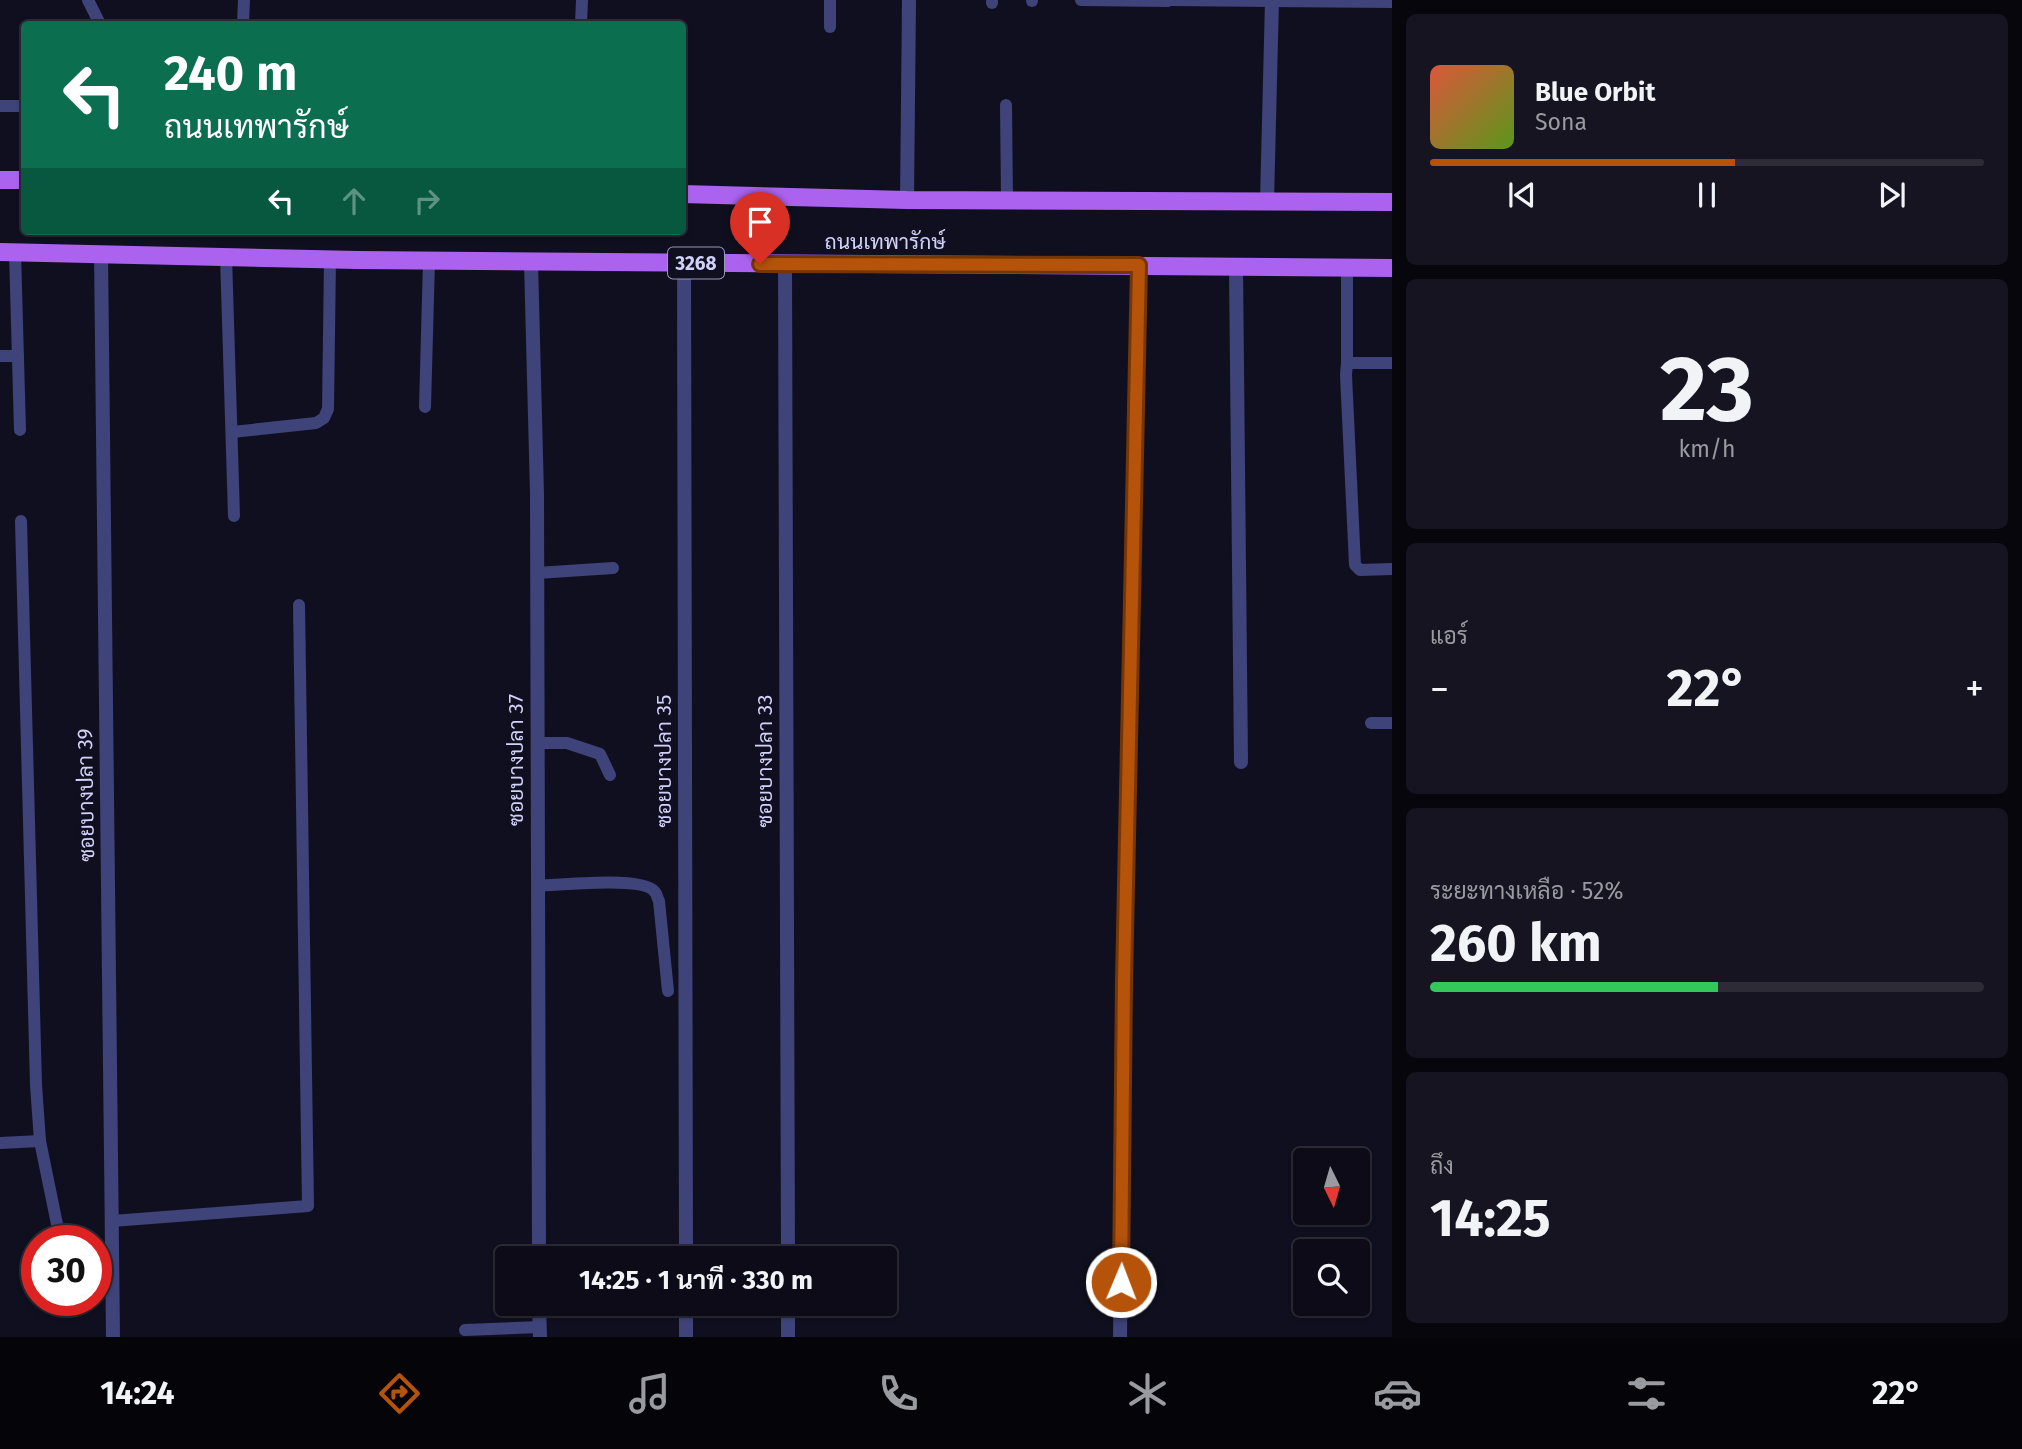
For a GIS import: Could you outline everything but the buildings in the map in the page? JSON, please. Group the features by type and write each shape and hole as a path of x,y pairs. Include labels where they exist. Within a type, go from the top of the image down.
{"main road":[{"path":"0,180 21,180"},
{"name":"ถนนเทพารักษ์","path":"686,194 907,200 1392,202"},
{"name":"ถนนเทพารักษ์","path":"8,252 429,261 1392,268"}],"street":[{"path":"907,200 909,0"},
{"path":"1267,202 1272,1"},
{"name":"ซอยบางปลา 39","path":"101,253 113,1337"},
{"name":"ซอยบางปลา 37","path":"531,262 537,573 539,1246"},
{"name":"ซอยบางปลา 35","path":"684,263 686,1246"},
{"name":"ซอยบางปลา 33","path":"785,264 788,1246"},
{"path":"1120,1337 1124,967 1139,265"},
{"path":"1236,268 1241,762"},
{"path":"686,1316 686,1337"},
{"path":"788,1316 788,1337"}],"lane":[{"path":"88,0 98,21"},
{"path":"243,21 244,0"},
{"path":"581,21 582,0"},
{"path":"830,0 830,27"},
{"path":"1081,0 1392,2"},
{"path":"1006,105 1007,200"},
{"path":"0,106 21,106"},
{"path":"8,252 18,356 20,430"},
{"path":"226,256 234,516"},
{"path":"232,432 316,423 324,418 328,408 330,259"},
{"path":"425,407 429,261"},
{"path":"1347,268 1347,363 1355,565 1360,570 1392,569"},
{"path":"0,356 18,356"},
{"path":"1347,363 1392,363"},
{"path":"21,521 36,1085 40,1141 57,1225"},
{"path":"537,573 613,568"},
{"path":"112,1221 307,1206 299,605"},
{"path":"1371,723 1392,723"},
{"path":"537,743 567,743 600,754 610,775"},
{"path":"537,886 622,882 645,885 654,890 659,901 668,991"},
{"path":"0,1143 40,1141"},
{"path":"465,1330 540,1332"}],"route":[{"path":"760,264 1139,265 1124,981 1121,1282"}]}
